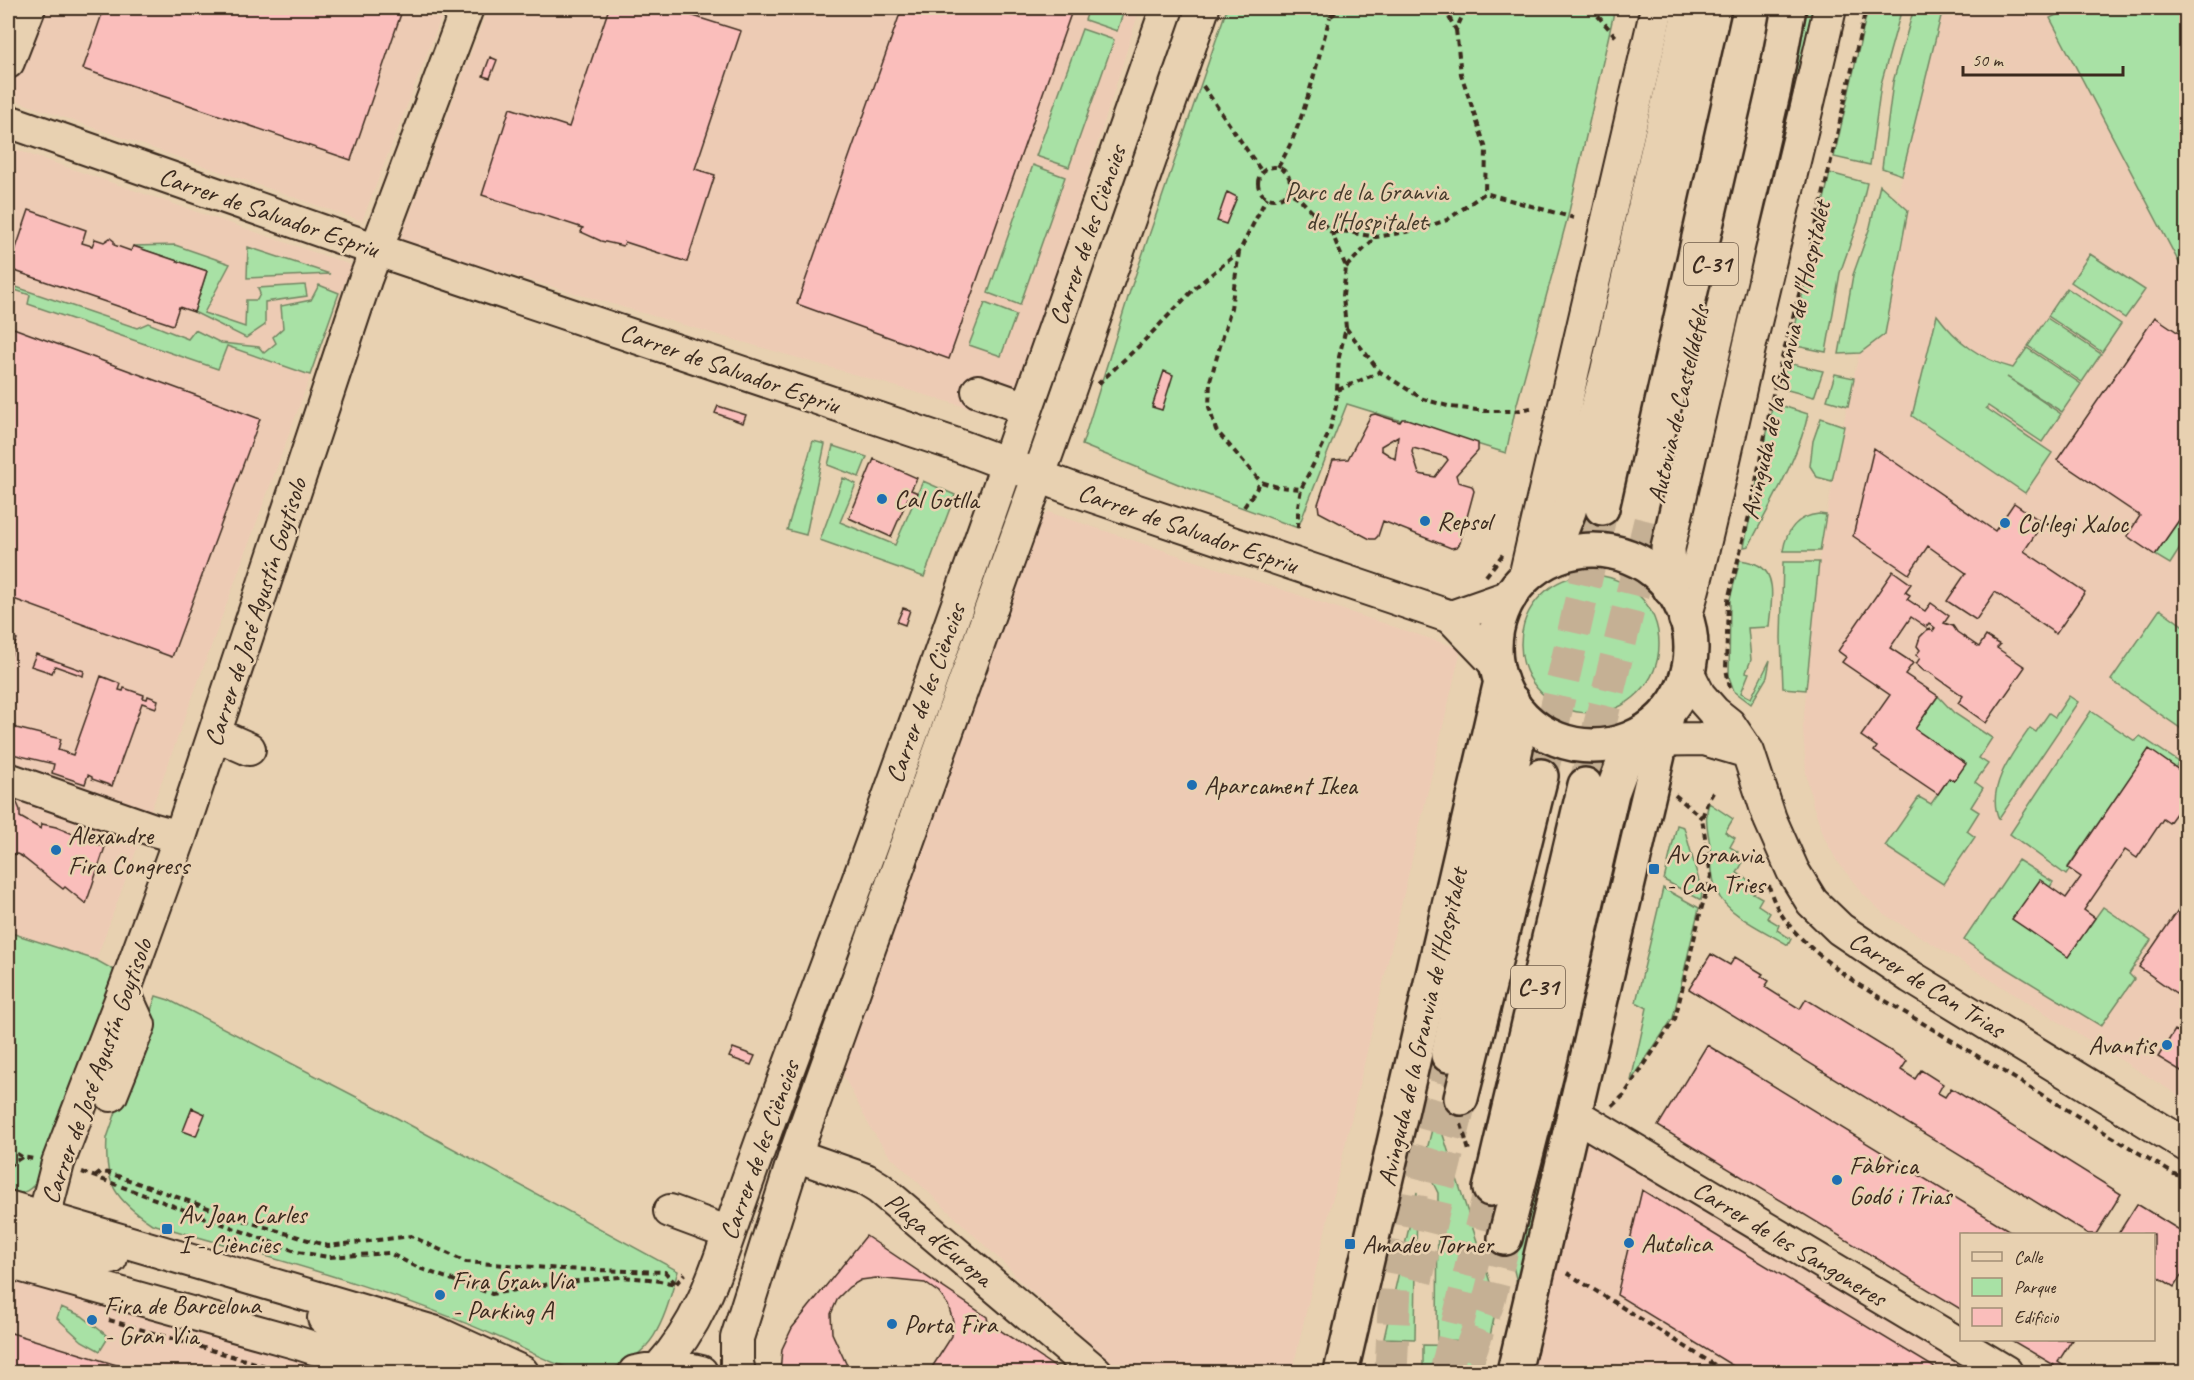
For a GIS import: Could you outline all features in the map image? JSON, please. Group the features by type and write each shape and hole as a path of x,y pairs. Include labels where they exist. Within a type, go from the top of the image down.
{"main road":[{"path":"1448,1055 1516,748 1516,724 1503,682 1495,634 1569,511 1607,373 1690,8"},
{"name":"Autovia de Castelldefels","path":"1602,508 1714,8"},
{"name":"Autovia de Castelldefels","path":"1650,520 1772,8"},
{"path":"1670,588 1668,548 1772,100 1789,8"},
{"path":"1505,1238 1552,1051 1612,792 1676,702 1688,673 1691,646 1685,619 1670,588 1656,571 1636,560 1615,552 1588,549 1529,577"},
{"path":"1503,682 1547,732 1567,743 1601,747 1653,732"},
{"name":"Avinguda de la Granvia de l'Hospitalet","path":"1341,1372 1503,682"},
{"path":"1514,1372 1574,1114 1653,732"},
{"name":"C-31","path":"1461,1098 1541,776"},
{"name":"C-31","path":"1490,1189 1585,785"}],"street":[{"path":"8,62 29,8"},
{"name":"Carrer de José Agustín Goytisolo","path":"44,1217 58,1163 124,992 180,837 377,249 467,8"},
{"name":"Carrer de les Ciències","path":"647,1370 678,1347 700,1310 844,919 1167,8"},
{"name":"Carrer de les Ciències","path":"739,1372 736,1363 737,1338 795,1155 1039,476 1203,8"},
{"path":"1451,617 1529,577 1657,8"},
{"name":"Avinguda de la Granvia de l'Hospitalet","path":"1685,619 1714,511 1750,344 1830,8"},
{"name":"Carrer de Salvador Espriu","path":"8,122 945,441 1092,496 1451,617 1503,682"},
{"path":"978,391 1026,408"},
{"name":"Carrer de Can Trias","path":"1688,673 1700,695 1714,712 1729,724 1748,752 1770,819 1793,871 1812,902 1840,929 1911,977 2187,1145"},
{"path":"1653,732 1704,739 1748,752"},
{"path":"215,734 249,749"},
{"path":"8,779 180,837"},
{"path":"120,1095 123,1065 139,1025 124,992"},
{"name":"Carrer de les Sangoneres","path":"1574,1114 2006,1372"},
{"name":"Plaça d'Europa","path":"795,1155 866,1180 879,1188 1096,1372"},
{"path":"8,1207 437,1333 522,1372"},
{"path":"670,1211 729,1233"},
{"path":"8,1230 334,1321 437,1367"},
{"path":"8,1262 298,1343 375,1368 437,1367"},
{"path":"647,1370 691,1369 701,1372"}],"path":[{"path":"1278,167 1286,155 1306,100 1330,17 1329,8"},
{"path":"1330,17 1340,8"},
{"path":"1443,8 1456,30 1461,74 1486,149 1485,193"},
{"path":"1456,30 1466,8"},
{"path":"1591,8 1617,38"},
{"name":"Avinguda de la Granvia de l'Hospitalet","path":"1736,694 1729,687 1726,669 1728,600 1750,512 1775,384 1808,261 1866,8"},
{"path":"1200,81 1262,172"},
{"path":"1278,167 1290,180 1287,192 1278,198 1267,197 1259,189 1259,177 1262,172 1278,167"},
{"path":"1287,192 1299,198 1332,233 1346,267 1343,296 1346,328 1340,357 1338,390 1329,433 1301,489 1298,528"},
{"path":"1485,193 1574,218"},
{"path":"1332,233 1342,231 1376,237 1417,230 1447,220 1485,193"},
{"path":"1267,197 1239,252 1231,308 1210,381 1209,406 1216,430 1261,482 1278,487 1301,489"},
{"path":"1346,267 1376,237"},
{"path":"1095,386 1139,346 1197,286 1239,252"},
{"path":"1346,328 1380,372 1423,399 1451,407 1486,411 1515,411 1531,408"},
{"path":"1338,390 1380,372"},
{"path":"1244,507 1261,482"},
{"path":"1624,1095 1675,1019 1711,876 1702,818 1715,789"},
{"path":"1668,793 1678,795 1702,818"},
{"path":"8,1148 22,1157 8,1166"},
{"path":"101,1172 109,1173 242,1220 328,1246 411,1236 466,1262 561,1269 665,1272 676,1284 621,1277 556,1283 492,1294 419,1268 389,1253 328,1257 298,1252 95,1177 101,1172"},
{"path":"676,1284 686,1271"},
{"path":"1567,1273 1726,1372"},
{"path":"107,1319 286,1372"}],"shaded area":[{"path":"34,8 445,8 362,221 8,98 8,81"},
{"path":"488,8 1140,8 1011,420 399,242"},
{"name":"Col·legi Xaloc","path":"1943,8 2186,8 2186,1100 1884,914 1862,893 1837,861 1825,839 1813,805 1806,773 1803,728 1814,593 1822,539 1848,400"},
{"path":"8,147 351,265 96,960 8,932"},
{"path":"1048,512 1461,649 1292,1372 1122,1372 1014,1276 1014,1273 889,1155 871,1129 823,1036 882,838 984,548"},
{"path":"1589,1141 1985,1372 1529,1372 1583,1148"},
{"name":"Fira de Barcelona - Gran Via","path":"8,1272 360,1372 8,1372"}],"green space":[{"path":"1089,8 1125,8 1117,31 1085,20"},
{"name":"Parc de la Granvia de l'Hospitalet","path":"1227,8 1615,8 1568,216 1515,411 1506,453 1347,404 1298,528 1183,486 1082,445 1130,291"},
{"path":"1798,8 1817,8 1694,535 1677,531"},
{"path":"1868,8 1902,8 1881,84 1870,165 1834,157"},
{"path":"1914,8 1943,8 1902,175 1882,168 1893,82"},
{"path":"2070,8 2186,8 2186,276 2050,18"},
{"path":"1082,29 1114,40 1069,167 1036,156"},
{"path":"1033,165 1065,177 1020,305 988,293"},
{"path":"1830,173 1867,183 1858,222 1840,273 1826,352 1791,345"},
{"path":"1880,185 1908,210 1885,334 1860,353 1839,354 1853,275 1870,227"},
{"path":"175,245 230,264 204,313 245,327 246,300 257,300 260,294 258,288 305,285 307,296 265,302 265,325 246,338 194,312 207,271 133,246"},
{"path":"248,247 330,274 247,278"},
{"path":"2090,254 2145,290 2125,318 2071,282"},
{"path":"319,285 339,293 310,375 227,346 218,369 28,304 30,295 15,290 16,287 137,328 148,323 188,339 195,330 221,343 259,347 264,353 276,343 273,337 283,328 281,306 311,300"},
{"path":"2067,288 2121,324 2102,352 2048,316"},
{"path":"985,303 1016,315 1001,356 969,345"},
{"path":"1937,315 1961,341 1990,360 2013,368 2027,348 2081,384 2062,412 2007,377 2061,414 2042,442 1988,406 1986,408 2052,453 2025,493 1912,416"},
{"path":"2047,318 2101,354 2082,382 2028,346"},
{"path":"1787,363 1823,371 1814,397 1780,388"},
{"path":"1835,374 1854,378 1848,406 1827,400"},
{"path":"1773,403 1808,414 1798,447 1783,481 1749,546 1744,547"},
{"path":"1821,418 1844,426 1832,481 1817,477 1810,466 1813,441"},
{"path":"813,441 825,444 806,535 787,530"},
{"path":"833,446 867,457 859,477 828,465"},
{"path":"843,478 856,484 840,522 895,545 923,481 955,495 924,577 820,540"},
{"path":"2186,510 2186,539 2170,564 2155,555"},
{"path":"1811,515 1826,515 1820,551 1783,551 1787,537 1794,526"},
{"path":"1740,560 1754,563 1765,570 1769,576 1772,593 1769,627 1748,628 1751,660 1746,672 1749,673 1741,693 1751,698 1770,660 1767,677 1751,704 1734,691 1729,677 1730,599"},
{"path":"1783,562 1819,562 1806,690 1783,688 1781,638"},
{"path":"1590,575 1617,580 1629,586 1639,595 1648,605 1654,617 1659,644 1654,671 1648,683 1639,693 1629,702 1617,708 1590,713 1563,708 1551,702 1541,693 1532,683 1526,671 1521,644 1526,617 1532,605 1541,595 1551,586 1563,580"},
{"path":"2160,609 2186,628 2186,732 2111,680"},
{"path":"1938,696 1954,713 1992,738 1979,758 1988,764 1975,782 1983,788 1971,807 1979,812 1967,831 1975,837 1943,884 1885,846 1919,797 1931,804 1949,778 1954,781 1965,764 1915,729"},
{"path":"2069,696 2078,702 1999,819 1996,807 1998,783 2009,759 2030,728 2036,732 2049,713 2055,717"},
{"path":"2091,711 2135,741 2140,736 2179,762 2175,768 2149,750 2068,867 2070,869 2066,875 2010,834"},
{"path":"1623,792 1634,794 1519,1291 1513,1266"},
{"path":"1709,803 1733,819 1725,832 1735,838 1730,847 1738,852 1735,858 1743,862 1737,873 1755,884 1751,892 1762,898 1758,905 1770,913 1767,918 1779,925 1777,930 1791,939 1788,945 1738,915 1729,908 1717,892 1712,875 1707,824"},
{"path":"1677,825 1684,827 1702,892 1701,900 1664,880"},
{"path":"2018,860 2053,882 2050,887 2040,880 2013,919 2068,956 2103,907 2151,940 2129,974 2134,979 2101,1026 1964,940"},
{"path":"1663,888 1699,908 1673,1018 1631,1081 1647,1008 1636,1002"},
{"path":"8,932 96,960 114,970 41,1177 30,1189 18,1193 8,1192"},
{"path":"156,996 169,1000 397,1118 678,1271 663,1317 649,1343 625,1363 608,1369 595,1371 568,1367 419,1305 242,1249 152,1224 139,1215 114,1189 108,1167 107,1138"},
{"path":"1436,1113 1497,1304 1489,1341 1437,1340 1438,1193 1432,1181 1420,1178"},
{"path":"1417,1192 1415,1339 1384,1338"},
{"path":"61,1307 82,1316 105,1334 108,1338 100,1351 82,1341 57,1318"},
{"path":"1382,1342 1401,1343 1401,1372 1376,1372"},
{"path":"1423,1345 1487,1346 1481,1372 1423,1372"}],"building":[{"path":"104,8 403,8 351,160 83,69"},
{"path":"609,8 668,8 741,31 695,169 715,175 687,262 625,242 623,246 601,241 581,232 583,228 482,195 510,108 569,127"},
{"path":"902,8 1073,8 949,359 797,304"},
{"path":"490,57 497,60 490,78 483,76"},
{"path":"1227,192 1237,197 1226,224 1217,221"},
{"path":"29,210 86,230 82,243 92,246 95,239 104,242 110,238 114,241 114,245 131,251 133,246 207,271 194,312 179,307 173,325 9,269"},
{"path":"2155,317 2186,338 2186,510 2155,555 2127,536 2140,516 2057,460"},
{"path":"8,326 260,419 172,657 8,597"},
{"path":"1164,371 1173,375 1162,410 1152,407"},
{"path":"718,406 746,415 743,423 715,413"},
{"path":"1375,414 1400,422 1402,419 1407,419 1478,443 1478,451 1456,475 1458,482 1472,486 1474,491 1457,547 1451,548 1383,521 1378,536 1370,539 1319,512 1318,504 1333,460 1348,459 1371,415","holes":["1398,436 1395,459 1381,450 1381,446","1413,448 1446,457 1448,460 1435,477 1419,474 1412,452"]},
{"path":"1874,448 1995,531 2014,503 2043,523 2024,551 2085,592 2056,634 1995,592 1976,620 1947,601 1966,573 1928,546 1909,574 1853,536"},
{"name":"Cal Gotlla","path":"874,459 917,478 911,490 918,493 914,501 908,498 891,537 849,518"},
{"path":"1893,571 1911,584 1905,592 1910,595 1907,599 1925,611 1931,603 1949,616 1944,623 1953,626 1957,632 1979,647 1986,636 2000,645 1997,648 2025,667 1986,723 1958,703 1963,696 1916,664 1920,658 1916,655 1920,650 1917,646 1920,637 1927,630 1933,631 1935,628 1929,623 1926,627 1911,617 1890,648 1913,663 1905,674 1938,696 1915,729 1966,764 1954,781 1949,778 1938,794 1874,751 1877,747 1861,736 1890,695 1842,662 1846,657 1838,651"},
{"path":"903,608 910,610 905,625 897,622"},
{"path":"8,636 17,639 8,662"},
{"path":"36,654 84,671 83,676 55,666 52,673 31,666"},
{"path":"101,676 121,684 119,690 123,691 124,688 144,695 143,698 147,699 148,696 158,700 156,708 142,703 112,786 92,779 88,775 85,784 52,773 54,764 8,753 8,726 61,739 58,750 73,755"},
{"path":"2149,749 2186,775 2186,793 2179,804 2182,805 2169,823 2163,819 2137,858 2125,850 2084,910 2095,918 2068,957 2012,919 2040,880 2066,898 2081,877 2068,868"},
{"name":"Alexandre Fira Congress","path":"8,798 17,803 20,817 41,829 42,824 56,827 105,847 86,904 21,856 8,855"},
{"path":"2178,910 2186,915 2186,1000 2139,967"},
{"name":"Fàbrica Godó i Trias","path":"1711,954 1730,965 1735,957 1763,974 1761,976 1769,981 1765,987 1800,1009 1806,999 1907,1061 1901,1070 1915,1079 1921,1070 1943,1084 1938,1093 1945,1097 1951,1088 2121,1194 2097,1233 2086,1233 1689,989"},
{"path":"2175,1030 2186,1037 2186,1074 2158,1057"},
{"name":"Fàbrica Godó i Trias","path":"1707,1045 2013,1233 1960,1233 1960,1309 1658,1126"},
{"path":"733,1048 755,1056 751,1065 729,1057"},
{"path":"192,1108 205,1114 196,1136 183,1131"},
{"path":"1642,1190 1942,1372 1743,1372 1617,1295"},
{"path":"2137,1204 2186,1234 2186,1268 2174,1287 2155,1275 2155,1233 2119,1233"},
{"path":"866,1236 987,1317 988,1322 1062,1372 780,1372 782,1349 792,1328"},
{"name":"Porta Fira","path":"876,1278 925,1283 939,1293 948,1305 953,1321 952,1336 929,1372 850,1372 832,1333 831,1314 838,1298 849,1287 861,1280"},
{"path":"8,1332 133,1370 138,1372 8,1372"},
{"path":"2013,1341 2071,1341 2058,1362 2073,1372 2059,1369 2049,1372 2054,1365"}],"tunnel":[{"path":"1541,776 1602,508"},
{"path":"1585,785 1650,521"},
{"path":"1391,1372 1395,1286 1412,1190 1448,1055"},
{"path":"1416,1280 1461,1098"},
{"path":"1446,1372 1490,1189"},
{"path":"1467,1360 1489,1300 1505,1238"}],"place":[{"name":"Cal Gotlla","path":"882,499"},
{"name":"Repsol","path":"1425,521"},
{"name":"Col·legi Xaloc","path":"2005,523"},
{"name":"Aparcament Ikea","path":"1192,785"},
{"name":"Alexandre Fira Congress","path":"56,850"},
{"name":"Av Granvia - Can Tries","path":"1654,869"},
{"name":"Avantis","path":"2167,1045"},
{"name":"Fàbrica Godó i Trias","path":"1837,1180"},
{"name":"Av Joan Carles I - Ciències","path":"167,1229"},
{"name":"Autolica","path":"1629,1243"},
{"name":"Amadeu Torner","path":"1350,1244"},
{"name":"Fira Gran Via - Parking A","path":"440,1295"},
{"name":"Fira de Barcelona - Gran Via","path":"92,1320"},
{"name":"Porta Fira","path":"892,1324"}]}
